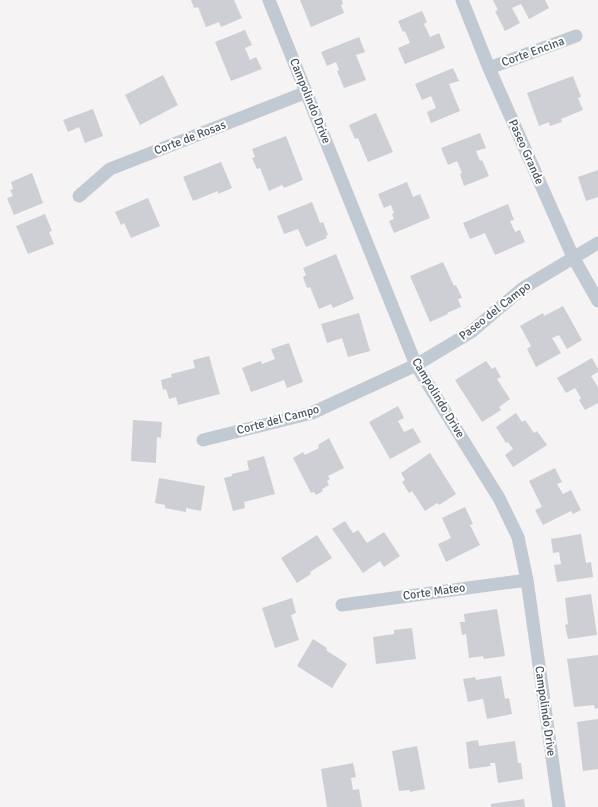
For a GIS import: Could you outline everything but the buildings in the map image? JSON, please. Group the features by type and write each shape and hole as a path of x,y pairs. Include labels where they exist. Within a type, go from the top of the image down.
{"street":[{"name":"Campolindo Drive","path":"269,0 416,365 499,498 518,537 527,580 559,807"},
{"name":"Paseo Grande","path":"462,0 489,68 573,257 598,301"},
{"name":"Corte Encina","path":"489,68 576,36"},
{"name":"Corte de Rosas","path":"79,196 110,169 307,92"},
{"name":"Paseo del Campo","path":"416,365 471,332 523,288 598,243"},
{"name":"Corte del Campo","path":"203,440 312,414 416,365"},
{"name":"Corte Mateo","path":"342,605 527,580"}]}
